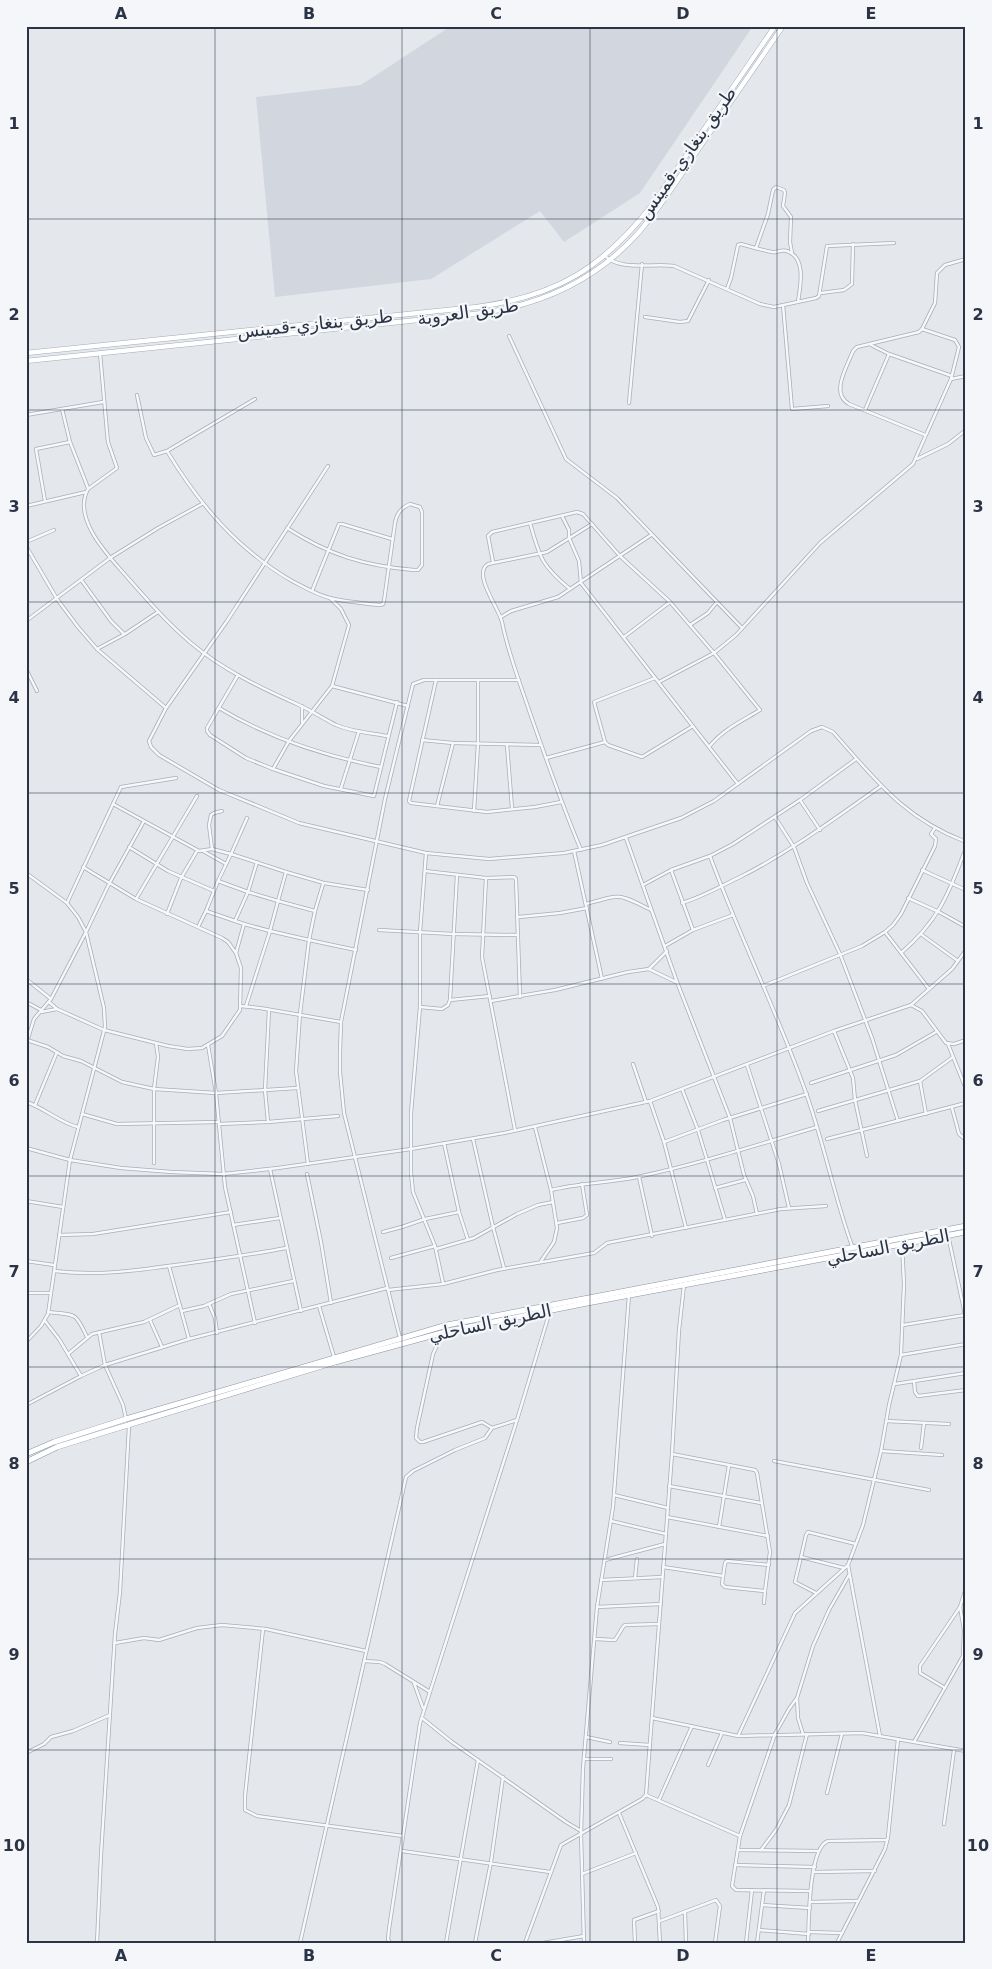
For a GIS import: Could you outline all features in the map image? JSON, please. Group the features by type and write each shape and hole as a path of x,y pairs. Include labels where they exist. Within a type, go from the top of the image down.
{"highway":[{"name":"الطريق الساحلي","path":"26,1454 65,1438 126,1419 447,1325 684,1285 879,1246 966,1226"},
{"name":"الطريق الساحلي","path":"26,1462 68,1443 335,1362 442,1333 551,1307 853,1247 902,1244 966,1232"}],"main road":[{"name":"طريق بنغازي-قمينس","path":"26,353 502,303 522,299 546,290 584,271 605,256 632,231 654,204 775,26"},
{"name":"طريق العروبة","path":"26,361 493,312 544,298 578,282 610,261 640,231 783,26"},
{"path":"32,353 33,360"}],"street":[{"path":"756,248 768,214 773,190 776,187 784,190 783,206 790,215 792,253 801,274 798,302"},
{"path":"605,256 610,261 626,265 674,266 768,307 816,298 821,292 826,247 830,245 894,243"},
{"path":"727,289 738,245 741,244 774,252 781,250 792,253"},
{"path":"821,292 844,290 852,284 853,244"},
{"path":"925,435 844,401 839,389 853,352 857,347 919,332 922,329 935,303 937,273 945,265 966,259"},
{"path":"629,403 642,264"},
{"path":"645,317 680,322 688,321 709,280"},
{"path":"783,305 792,409 828,406"},
{"path":"915,460 952,378 959,347 955,340 922,329"},
{"path":"509,336 566,459 617,498 742,628"},
{"path":"869,345 952,378 966,376"},
{"path":"26,506 87,491 118,468 108,442 100,353"},
{"path":"865,410 889,354"},
{"path":"137,396 144,432 152,454 157,455 255,400"},
{"path":"26,415 103,402"},
{"path":"62,409 70,442 87,491 84,507 87,519 96,539 110,558 158,612 204,652 238,675 312,711 336,725 388,736"},
{"path":"659,682 714,652 742,628 820,543 915,460 948,444 966,430"},
{"path":"44,501 36,449 70,442"},
{"path":"167,451 202,504 224,528 264,562 312,591 330,598 382,605 384,601 388,568 392,539 396,516 400,510 410,504 420,507 423,520 420,568 414,570 388,568 358,562 328,551 287,528"},
{"path":"328,466 227,621 166,708 149,741 151,747 159,755 219,790 299,823 426,853 489,859 581,850 626,838 681,818 714,801 811,731 822,726 833,732 897,802 935,828 966,842"},
{"path":"26,621 82,581 110,558 158,528 202,504"},
{"path":"493,562 488,536 490,533 530,522 579,512 620,556 670,602 714,652 760,710 730,728 714,740 709,747"},
{"path":"562,516 569,530 568,538 579,560 582,583 738,784"},
{"path":"530,522 539,554 550,571 570,589"},
{"path":"312,591 338,526 342,524 392,539"},
{"path":"581,850 561,802 541,745 519,680 501,617 482,577 482,572 484,566 493,562 539,554 554,549 592,524"},
{"path":"26,542 54,530"},
{"path":"501,617 511,611 558,597 582,583 651,535"},
{"path":"26,546 57,599 97,649 166,708"},
{"path":"82,581 111,621 125,634"},
{"path":"273,769 288,741 332,686 349,625 341,609 330,598"},
{"path":"624,637 670,602"},
{"path":"690,625 708,613 717,602"},
{"path":"97,649 125,634 158,612"},
{"path":"26,669 38,691"},
{"path":"238,675 207,728 208,733 246,758 273,769 324,786 374,796 397,702"},
{"path":"655,678 594,702 605,742 608,745 642,757 693,726"},
{"path":"400,1338 344,1113 340,1052 341,1022 368,890 384,799 415,683 424,680 519,680"},
{"path":"436,680 409,801 411,803 474,811 535,807 561,802"},
{"path":"474,811 478,743 478,681"},
{"path":"332,686 408,706"},
{"path":"302,706 302,724"},
{"path":"219,708 272,736 350,761 381,767"},
{"path":"341,788 359,731"},
{"path":"422,740 453,743 541,745"},
{"path":"546,758 605,742"},
{"path":"437,806 453,743"},
{"path":"507,744 512,808"},
{"path":"643,885 671,870 710,856 739,841 800,800 856,758"},
{"path":"67,904 121,788 176,778"},
{"path":"682,903 721,887 794,848 881,786"},
{"path":"136,899 197,796"},
{"path":"800,800 820,830"},
{"path":"113,804 197,851 212,849 324,883 368,890"},
{"path":"212,849 209,820 214,813 222,810"},
{"path":"775,817 794,848 807,883 840,954 865,1020 898,1121"},
{"path":"198,926 246,818"},
{"path":"26,1045 34,1019 50,1001 109,884 144,821"},
{"path":"763,986 862,946 885,932 898,920 935,846 936,840 931,834 935,828"},
{"path":"626,838 677,982 730,1118 757,1214"},
{"path":"129,847 181,878 214,892"},
{"path":"167,914 181,878 197,851"},
{"path":"201,851 226,864"},
{"path":"574,851 602,979"},
{"path":"426,853 420,932 420,1007 411,1104 412,1186 435,1247 443,1284"},
{"path":"901,953 922,935 939,912 964,853"},
{"path":"710,856 806,1094 853,1247"},
{"path":"235,920 248,892 258,862"},
{"path":"26,979 57,1009 104,1030 188,1049 208,1045 222,1036 238,1013 240,1006 241,968 236,954 228,942 198,926 136,899 83,867"},
{"path":"671,870 693,930"},
{"path":"922,870 966,890"},
{"path":"425,871 486,878 514,877 516,879 520,997"},
{"path":"246,1006 270,931 286,872"},
{"path":"26,873 67,904 78,917 86,932 104,1008 104,1030 70,1160 48,1312 45,1321 26,1342"},
{"path":"420,1007 442,1009 450,1000 457,875"},
{"path":"486,878 482,957 515,1130"},
{"path":"218,881 248,892 316,911"},
{"path":"308,1164 296,1071 300,1014 309,940 324,883"},
{"path":"586,904 621,896 652,911"},
{"path":"908,898 966,927"},
{"path":"518,917 587,908"},
{"path":"206,911 270,931 356,950"},
{"path":"665,946 693,930 733,915"},
{"path":"236,954 244,924"},
{"path":"378,930 518,935"},
{"path":"885,932 929,989"},
{"path":"922,935 958,961"},
{"path":"26,1148 70,1160 121,1168 223,1174 411,1149 535,1127 650,1101 834,1031 911,1005 952,969 966,950"},
{"path":"649,969 666,951"},
{"path":"491,1001 520,997 628,972 649,969 677,982"},
{"path":"450,1000 490,996"},
{"path":"26,1002 40,1011 57,1009"},
{"path":"911,1005 922,1011 948,1044 966,1089"},
{"path":"240,1006 341,1022"},
{"path":"268,1122 265,1090 269,1010"},
{"path":"834,1031 854,1086 855,1100 867,1156"},
{"path":"811,1084 904,1051 937,1031"},
{"path":"27,1040 81,1061 122,1082 154,1089 216,1093 298,1088"},
{"path":"948,1044 966,1040"},
{"path":"154,1164 154,1089 158,1057 156,1043"},
{"path":"208,1045 216,1093 223,1174 239,1257 255,1323"},
{"path":"35,1105 57,1052"},
{"path":"818,1111 920,1081 953,1057"},
{"path":"633,1064 646,1102"},
{"path":"747,1065 784,1182 789,1208"},
{"path":"920,1081 926,1114"},
{"path":"682,1089 698,1130 725,1220"},
{"path":"664,1142 730,1118 806,1094"},
{"path":"650,1101 664,1142 686,1228"},
{"path":"26,1102 35,1105 68,1124 78,1127"},
{"path":"827,1139 966,1103"},
{"path":"952,1108 959,1134 966,1140"},
{"path":"82,1114 112,1124 268,1122 338,1116"},
{"path":"535,1127 551,1190 557,1223 554,1242 541,1261"},
{"path":"551,1190 639,1177 707,1161 817,1127"},
{"path":"472,1138 504,1268"},
{"path":"444,1143 459,1212 468,1240"},
{"path":"270,1169 300,1311"},
{"path":"307,1174 331,1303"},
{"path":"639,1177 652,1236"},
{"path":"715,1188 746,1180"},
{"path":"557,1223 583,1218 587,1215 582,1184"},
{"path":"26,1202 63,1207"},
{"path":"391,1258 468,1240 538,1204 553,1202"},
{"path":"26,1405 105,1365 189,1339 331,1303 388,1289 443,1284 504,1268 594,1253 607,1244 725,1220 789,1208 826,1206"},
{"path":"60,1235 93,1234 231,1212"},
{"path":"383,1232 402,1228 425,1219 459,1212"},
{"path":"234,1225 280,1218"},
{"path":"903,1325 965,1317 948,1235"},
{"path":"880,1736 848,1565 856,1544 874,1479 901,1356 904,1284 902,1244"},
{"path":"54,1271 94,1274 239,1257 286,1248"},
{"path":"26,1261 55,1265"},
{"path":"169,1266 189,1339"},
{"path":"182,1311 209,1304 228,1295 248,1292 294,1280"},
{"path":"646,1795 670,1486 679,1330 684,1285"},
{"path":"26,1293 50,1293"},
{"path":"584,1943 581,1832 584,1759 598,1607 614,1494 629,1295"},
{"path":"68,1354 87,1337 99,1332 150,1320 180,1304"},
{"path":"209,1304 215,1318 217,1333"},
{"path":"319,1306 334,1357"},
{"path":"390,1943 388,1939 389,1928 424,1709 517,1420 551,1307"},
{"path":"48,1312 75,1315 87,1337"},
{"path":"150,1320 162,1347"},
{"path":"45,1321 68,1354 80,1376"},
{"path":"447,1325 433,1354 416,1438 423,1442 482,1422 492,1428"},
{"path":"99,1332 105,1365 123,1405 126,1419"},
{"path":"901,1356 966,1344"},
{"path":"895,1384 966,1373"},
{"path":"914,1381 915,1392 918,1396 966,1390"},
{"path":"300,1943 406,1477 413,1471 455,1450 485,1438 492,1428 517,1420"},
{"path":"886,1421 949,1424"},
{"path":"921,1448 924,1423"},
{"path":"97,1943 129,1425"},
{"path":"881,1451 942,1455"},
{"path":"672,1454 755,1470 770,1552 764,1603"},
{"path":"774,1461 929,1490"},
{"path":"719,1527 729,1465"},
{"path":"670,1486 762,1503"},
{"path":"614,1494 668,1508"},
{"path":"667,1517 768,1536"},
{"path":"610,1521 666,1534"},
{"path":"816,1593 795,1582 808,1532 856,1544"},
{"path":"605,1560 665,1544"},
{"path":"801,1557 844,1568"},
{"path":"634,1578 637,1559"},
{"path":"764,1591 725,1587 722,1584 725,1563 730,1560 769,1565"},
{"path":"738,1736 789,1622 800,1606 848,1565"},
{"path":"663,1567 723,1576"},
{"path":"810,1891 736,1890 732,1888 740,1836 775,1734 797,1698 813,1646 828,1610 849,1574"},
{"path":"602,1580 662,1577"},
{"path":"944,1688 920,1673 919,1670 960,1607 966,1588"},
{"path":"598,1607 660,1604"},
{"path":"914,1742 963,1656 964,1630 960,1607"},
{"path":"595,1639 615,1640 625,1625 659,1624"},
{"path":"115,1643 144,1638 159,1640 197,1628 222,1625 263,1629 366,1652"},
{"path":"263,1629 245,1808 254,1815 404,1836"},
{"path":"364,1661 385,1664 430,1692"},
{"path":"413,1681 424,1709"},
{"path":"761,1850 776,1830 789,1805 805,1734 798,1718 797,1698"},
{"path":"26,1753 44,1744 54,1735 73,1731 110,1715"},
{"path":"422,1718 452,1742 581,1832"},
{"path":"652,1718 738,1736 765,1737 775,1734 862,1733 966,1751"},
{"path":"659,1800 692,1726"},
{"path":"708,1765 722,1733"},
{"path":"827,1793 842,1734"},
{"path":"586,1737 610,1742"},
{"path":"837,1943 883,1855 887,1840 898,1739"},
{"path":"620,1743 650,1745"},
{"path":"944,1824 954,1750"},
{"path":"584,1759 611,1760"},
{"path":"446,1943 478,1760"},
{"path":"475,1943 491,1862 503,1778"},
{"path":"646,1795 740,1836"},
{"path":"526,1943 561,1845 646,1795"},
{"path":"619,1812 659,1911 660,1943"},
{"path":"808,1943 810,1891 819,1851 827,1841 887,1840"},
{"path":"737,1850 819,1851"},
{"path":"402,1851 491,1862 550,1872"},
{"path":"582,1874 636,1852"},
{"path":"735,1865 815,1867"},
{"path":"814,1872 875,1871"},
{"path":"746,1943 752,1890"},
{"path":"757,1943 764,1890"},
{"path":"660,1920 713,1900 718,1902 720,1906 715,1943"},
{"path":"810,1902 859,1901"},
{"path":"762,1905 810,1908"},
{"path":"634,1943 634,1920 659,1911"},
{"path":"685,1911 686,1943"},
{"path":"759,1930 842,1933"},
{"path":"543,1943 584,1936"}],"shaded area":[{"path":"451,26 753,26 640,193 564,242 540,211 431,279 275,297 256,97 361,85"}]}
